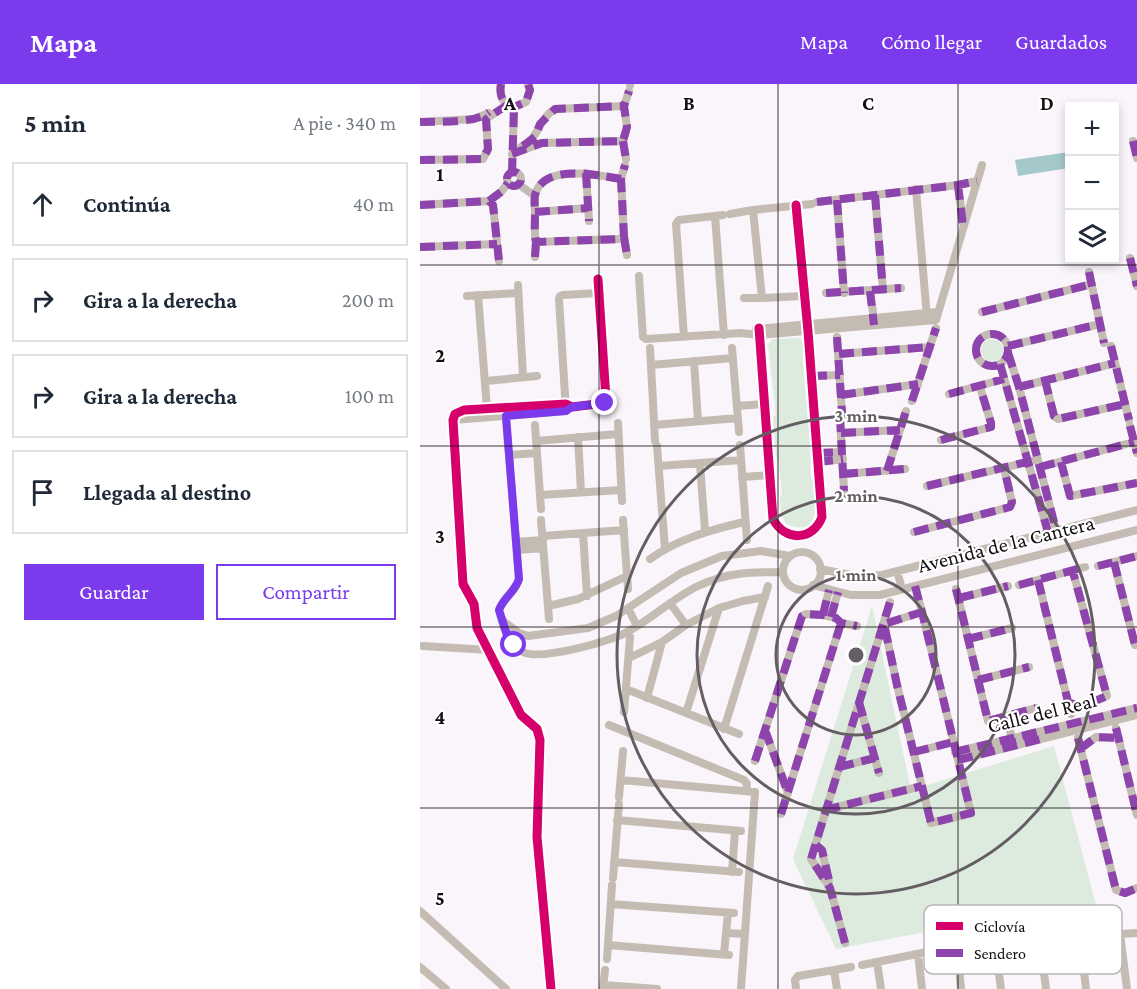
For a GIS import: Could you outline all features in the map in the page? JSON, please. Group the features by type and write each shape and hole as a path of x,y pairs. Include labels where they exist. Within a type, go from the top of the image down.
{"street":[{"path":"420,205 489,201 508,183 508,177 512,173 512,152 508,104 500,95 501,84"},
{"path":"420,122 485,118 508,104 526,102 530,90 528,84"},
{"path":"627,255 621,178 625,162 622,141 627,127 624,106 630,87"},
{"path":"539,140 540,124 550,112 560,108 624,106"},
{"path":"420,160 483,159 488,149 485,118"},
{"path":"512,152 539,140 622,141"},
{"path":"1133,141 1137,158"},
{"path":"639,276 643,337 649,339 927,318 938,312 982,165"},
{"path":"512,173 519,174 519,183"},
{"path":"535,257 536,194 549,177 586,173 621,178"},
{"path":"586,173 589,221"},
{"path":"684,337 676,224 679,220 977,181"},
{"path":"508,183 512,186 519,183"},
{"path":"519,183 536,194"},
{"path":"958,185 963,226"},
{"path":"916,189 927,318"},
{"path":"875,195 883,290"},
{"path":"837,200 844,293"},
{"path":"489,201 493,205 499,261"},
{"path":"759,332 773,519 781,530 793,536 805,535 818,526 822,516 796,205"},
{"path":"535,212 588,208"},
{"path":"753,210 762,298"},
{"path":"723,215 724,335"},
{"path":"536,242 624,237"},
{"path":"420,247 497,244"},
{"path":"1133,263 1137,286"},
{"path":"1089,272 1100,324 1115,363 1137,453"},
{"path":"453,420 506,412 603,404 606,399 598,279"},
{"path":"982,312 1092,284"},
{"path":"826,293 901,288"},
{"path":"468,296 518,289 523,377"},
{"path":"870,291 874,321"},
{"path":"568,407 559,299 563,295 599,293"},
{"path":"478,296 490,409"},
{"path":"744,298 804,296"},
{"path":"1052,531 1008,349 1003,338 993,334 983,337 977,346 977,357 985,365 995,366 1000,364 1008,349 1100,324"},
{"path":"912,401 936,328"},
{"path":"837,337 844,491"},
{"path":"838,354 930,347"},
{"path":"650,348 664,549"},
{"path":"732,348 739,432"},
{"path":"651,364 732,358"},
{"path":"694,361 698,421"},
{"path":"1019,387 1115,363"},
{"path":"1000,364 1036,463"},
{"path":"488,380 537,376"},
{"path":"812,379 840,377"},
{"path":"949,394 1004,379"},
{"path":"1045,381 1054,416 1058,419 1125,404"},
{"path":"841,395 918,384"},
{"path":"941,440 991,427 980,387"},
{"path":"737,406 765,404"},
{"path":"506,412 490,409 459,411 453,420 463,584 473,600 477,628 521,715 537,729 540,740 537,837 551,989"},
{"path":"887,471 906,411"},
{"path":"506,412 519,579 517,588 500,606 501,620 508,638 521,651 532,655 599,643 637,626 697,586 742,572 783,572"},
{"path":"654,425 738,418"},
{"path":"618,423 622,501"},
{"path":"535,425 541,509"},
{"path":"841,433 900,430"},
{"path":"536,441 618,434"},
{"path":"578,437 581,492"},
{"path":"927,486 1004,468 1060,462 1134,442"},
{"path":"740,445 747,540"},
{"path":"509,455 537,453"},
{"path":"818,458 842,456"},
{"path":"659,466 741,460"},
{"path":"1060,462 1070,496 1076,497 1137,483"},
{"path":"700,464 705,531"},
{"path":"914,532 1010,507 1012,502 1004,468"},
{"path":"843,474 905,469"},
{"path":"742,477 770,475"},
{"path":"540,495 621,490"},
{"name":"Avenida de la Cantera","path":"820,569 856,576 875,576 1137,510"},
{"path":"541,520 549,619"},
{"path":"623,520 627,589"},
{"path":"650,560 664,549 705,531 744,522"},
{"path":"517,546 584,533 624,530"},
{"name":"Avenida de la Cantera","path":"813,585 833,591 867,596 1137,530"},
{"path":"584,533 587,596"},
{"path":"805,535 805,552"},
{"path":"501,620 523,635 536,636 588,628 616,616 681,573 722,556 761,551 792,555 805,552 816,558 820,569 819,578 813,585 802,590 787,582 783,572 783,566 792,555 793,536"},
{"path":"1098,566 1137,556"},
{"path":"1114,562 1135,640"},
{"path":"1019,585 1085,567"},
{"path":"897,571 902,589"},
{"path":"1069,703 1083,706 1108,700 1073,572"},
{"path":"548,606 587,596 627,576"},
{"path":"1038,580 1071,714"},
{"path":"724,729 768,586"},
{"path":"884,624 931,823 971,813 915,586"},
{"path":"1008,586 957,594 988,721 1036,708"},
{"path":"827,616 833,591"},
{"path":"628,658 662,642 686,625 719,608 765,597"},
{"path":"845,943 830,888 811,860 890,602"},
{"path":"670,603 686,625"},
{"path":"628,608 637,626"},
{"path":"686,713 719,608"},
{"path":"884,624 922,612"},
{"path":"755,761 799,622 807,614 827,616 838,619 841,623 857,626"},
{"path":"781,814 841,623"},
{"path":"968,639 1012,628"},
{"path":"624,712 630,637"},
{"path":"647,698 662,642"},
{"path":"423,645 489,650"},
{"path":"978,680 1029,667"},
{"path":"626,689 739,734"},
{"path":"859,702 879,773"},
{"path":"1088,705 1096,737"},
{"name":"Calle del Real","path":"957,756 1093,723 1137,708"},
{"name":"Calle del Real","path":"1093,723 1137,715"},
{"path":"1006,716 1013,743"},
{"path":"609,725 744,780 747,784 746,790"},
{"path":"1116,728 1137,815"},
{"path":"765,730 788,793"},
{"path":"1080,749 1096,737 1119,738"},
{"path":"1078,738 1116,890 1125,893 1137,888"},
{"path":"914,752 953,742"},
{"path":"607,959 623,751"},
{"path":"839,767 875,758"},
{"path":"621,780 746,790 753,791 756,795 741,989"},
{"path":"825,810 922,786"},
{"path":"614,862 736,872 734,851 738,831 617,820"},
{"path":"734,851 751,853"},
{"path":"608,945 727,955 726,933 731,913 611,904"},
{"path":"420,910 506,989"},
{"path":"726,933 745,934"},
{"path":"1122,934 1137,933"},
{"path":"1122,950 1127,989"},
{"path":"862,965 924,953"},
{"path":"918,954 922,989"},
{"path":"877,962 881,989"},
{"path":"796,989 795,980 798,976 851,966"},
{"path":"420,967 446,989"},
{"path":"605,970 603,987 657,989"},
{"path":"834,970 837,989"},
{"path":"960,974 961,989"},
{"path":"998,974 1000,989"},
{"path":"1044,974 1046,989"},
{"path":"1084,974 1086,989"}],"green space":[{"path":"800,338 803,342 811,479 815,499 814,516 806,527 786,524 781,514 780,496 782,494 773,416 776,415 768,344 773,339"},
{"path":"992,339 1000,342 1003,350 1000,358 992,361 984,358 981,350 984,342"},
{"path":"872,606 911,790 1054,746 1096,905 924,905 924,932 836,949 793,859"}],"water":[{"path":"1065,153 1065,169 1018,176 1015,160"}],"marked path":[{"path":"501,84 502,98 514,107 526,102 530,90 528,84"},
{"path":"512,154 542,143 623,141 627,127 624,106 629,91"},
{"path":"420,160 483,159 488,149 486,119 507,105"},
{"path":"523,146 535,137 540,124 555,109 624,106"},
{"path":"512,173 514,107"},
{"path":"420,122 466,120 483,116 489,112"},
{"path":"623,141 626,159"},
{"path":"1133,141 1137,158"},
{"path":"621,179 586,174 560,175 549,178 540,185 535,195 536,242 624,237 621,179 625,165"},
{"path":"514,172 519,174 521,179 519,184 514,186 509,184 507,179 509,174 514,172"},
{"path":"586,173 589,221"},
{"path":"817,202 977,181"},
{"path":"420,205 489,201 508,183"},
{"path":"958,185 963,226"},
{"path":"875,195 883,290"},
{"path":"837,200 844,293"},
{"path":"489,201 493,205 499,261"},
{"path":"535,212 588,208"},
{"path":"624,237 627,255"},
{"path":"535,257 536,242"},
{"path":"420,247 497,244"},
{"path":"1130,258 1137,286"},
{"path":"1089,272 1104,343"},
{"path":"982,312 1092,284"},
{"path":"826,293 901,288"},
{"path":"870,291 874,325"},
{"path":"1008,346 1100,324"},
{"path":"912,401 936,328"},
{"path":"992,334 1003,339 1008,350 1003,361 992,366 981,361 976,350 981,339 992,334"},
{"path":"837,337 842,413"},
{"path":"1111,346 1129,420"},
{"path":"839,354 930,347"},
{"path":"1008,353 1056,530"},
{"path":"1019,387 1115,363"},
{"path":"1000,364 1048,532"},
{"path":"812,376 840,375"},
{"path":"949,394 1004,379"},
{"path":"1045,380 1054,416 1058,419 1125,404"},
{"path":"841,395 918,384"},
{"path":"941,440 991,427 980,387"},
{"path":"887,471 906,411"},
{"path":"840,417 844,491"},
{"path":"1130,426 1137,453"},
{"path":"841,433 900,430"},
{"path":"1040,467 1134,442"},
{"path":"818,453 842,452"},
{"path":"818,462 843,459"},
{"path":"927,486 1035,460"},
{"path":"1061,462 1070,496 1137,483"},
{"path":"914,532 1010,507 1012,502 1004,468"},
{"path":"843,474 905,469"},
{"path":"1098,566 1137,556"},
{"path":"1114,562 1135,645"},
{"path":"1019,585 1085,567"},
{"path":"1069,703 1083,706 1107,696 1073,572"},
{"path":"1038,580 1071,714"},
{"path":"915,586 922,612 971,813 931,823 884,624 922,612"},
{"path":"959,598 1008,586"},
{"path":"956,589 988,721 1036,708"},
{"path":"823,615 829,590"},
{"path":"831,617 838,592"},
{"path":"845,943 830,888 811,859 890,602"},
{"path":"755,761 802,616 806,614 823,615 836,618 841,623 857,626"},
{"path":"781,814 841,623"},
{"path":"968,639 1012,628"},
{"path":"978,680 1029,667"},
{"path":"859,702 879,773"},
{"path":"955,752 1137,708"},
{"path":"1006,716 1013,745"},
{"path":"1116,728 1137,815"},
{"path":"765,730 788,793"},
{"path":"1080,749 1096,737 1119,738"},
{"path":"958,760 1045,738"},
{"path":"1078,738 1116,890 1125,893 1137,888"},
{"path":"914,752 953,742"},
{"path":"839,767 875,758"},
{"path":"825,810 922,786"},
{"path":"816,845 822,850 829,880"}],"cycle path":[{"path":"759,328 773,519 784,532 799,536 812,531 822,517 796,205"},
{"path":"551,989 537,837 540,740 537,729 521,715 477,628 474,604 463,584 453,420 455,414 464,410 566,404 572,407 605,403 598,279"}],"route":[{"path":"514,645 508,638 499,610 503,602 517,588 519,579 506,416 566,411 572,407 605,403"}]}
